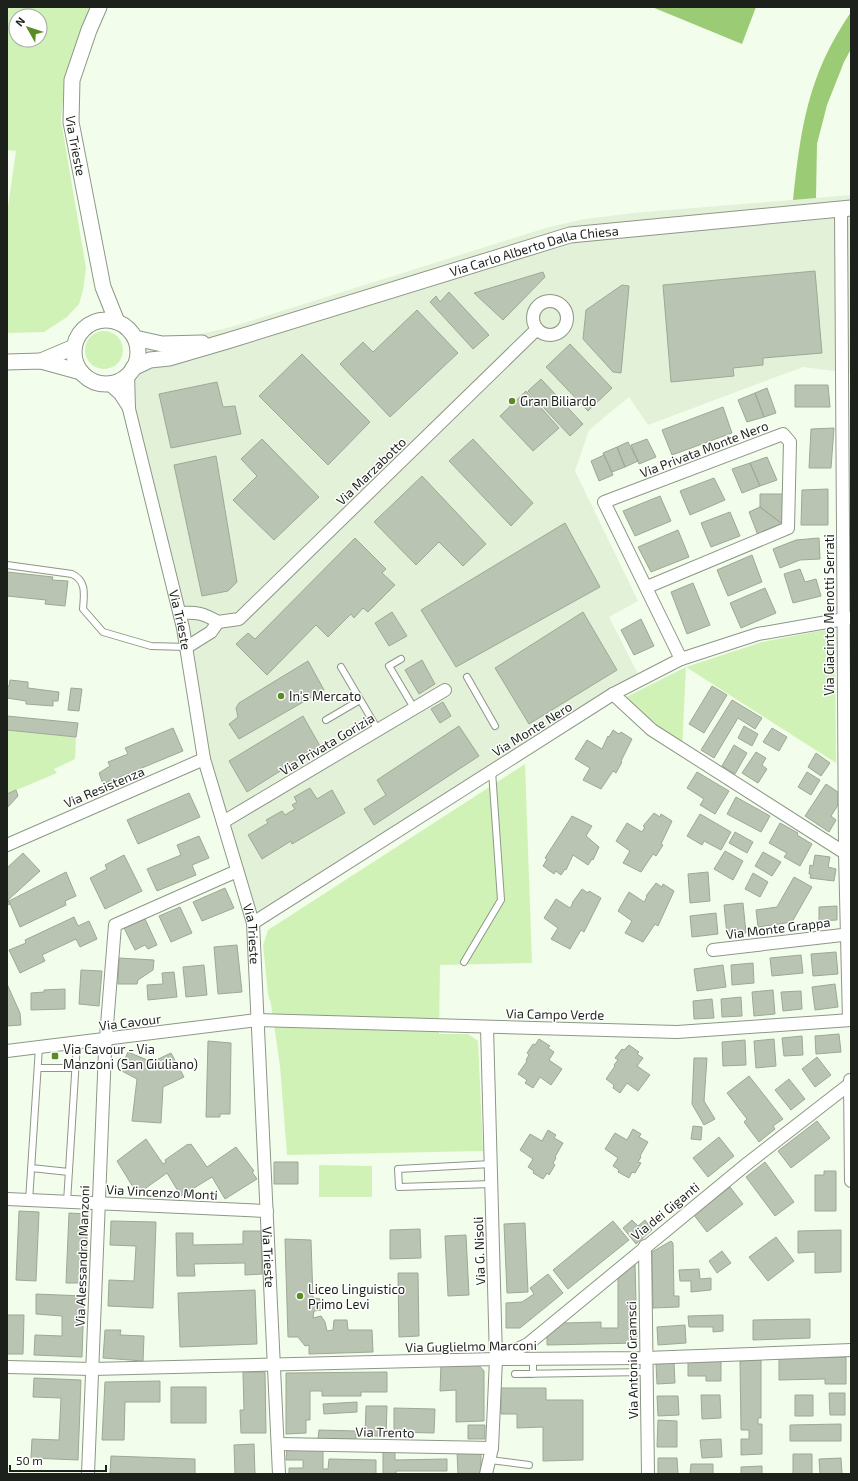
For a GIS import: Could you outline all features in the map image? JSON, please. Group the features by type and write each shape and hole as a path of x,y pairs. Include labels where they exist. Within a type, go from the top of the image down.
{"street":[{"name":"Via Trieste","path":"99,7 89,30 72,80 71,122 103,287 117,322"},
{"name":"Via Carlo Alberto Dalla Chiesa","path":"131,371 150,360 169,358 227,342 570,235 846,208"},
{"name":"Via Giacinto Menotti Serrati","path":"846,208 847,618 845,853 850,1020"},
{"name":"Via Trieste","path":"93,323 103,287"},
{"path":"98,320 110,320 117,322 122,324 131,332 135,338 138,356 131,371 114,383 101,384 89,380 81,372 74,360 74,347 78,335 87,326 98,320"},
{"name":"Via Marzabotto","path":"218,622 239,619 537,329"},
{"name":"Via Carlo Alberto Dalla Chiesa","path":"135,338 162,344 227,342"},
{"path":"41,361 74,347"},
{"path":"7,362 41,361 81,372"},
{"name":"Via Trieste","path":"129,409 131,371"},
{"name":"Via Trieste","path":"108,383 120,394 129,409 180,613 204,759 253,924 279,1474"},
{"name":"Via Privata Monte Nero","path":"647,587 788,528 790,442 783,434 604,502 681,659"},
{"path":"180,613 206,614 218,622 211,632 186,647"},
{"name":"Via Monte Nero","path":"253,924 613,694 681,659 758,634 847,618"},
{"name":"Via Privata Gorizia","path":"223,822 445,690"},
{"path":"613,694 652,730 845,853"},
{"name":"Via Resistenza","path":"10,845 204,759"},
{"name":"Via Alessandro Manzoni","path":"88,1474 98,1203 106,1040 115,925 237,871"},
{"name":"Via Monte Grappa","path":"714,950 848,934"},
{"name":"Via Cavour","path":"7,1051 106,1040 257,1020"},
{"name":"Via Campo Verde","path":"257,1020 677,1032 850,1020"},
{"name":"Via G. Nisoli","path":"486,1474 492,1448 496,1359 487,1027"},
{"path":"850,1081 851,1181"},
{"name":"Via dei Giganti","path":"496,1359 528,1344 645,1246 850,1081"},
{"name":"Via Vincenzo Monti","path":"7,1199 267,1211"},
{"name":"Via Antonio Gramsci","path":"645,1246 648,1474"},
{"name":"Via Guglielmo Marconi","path":"7,1366 92,1369 496,1359 646,1358 851,1350"},
{"name":"Via Trento","path":"278,1444 492,1448"}],"lane":[{"path":"7,565 77,576 82,581 84,590 83,610 103,632 151,646 186,647"},
{"path":"401,659 389,666 414,708"},
{"path":"341,667 378,730"},
{"path":"467,677 495,726"},
{"path":"326,720 360,700"},
{"path":"464,962 501,900 492,771"},
{"path":"67,1202 77,1043"},
{"path":"29,1200 39,1047"},
{"path":"38,1068 75,1068"},
{"path":"491,1164 398,1169 399,1187 492,1184"},
{"path":"31,1168 69,1172"},
{"path":"533,1359 533,1374"},
{"path":"515,1374 646,1372"},
{"path":"490,1460 529,1465"}],"shaded area":[{"path":"851,195 851,411 850,373 803,367 648,425 629,397 589,430 575,471 638,601 609,617 639,676 255,918 208,758 135,409 134,374 143,356 139,334 188,337 231,327 549,227 585,219 634,213"}],"green space":[{"path":"7,7 93,7 65,78 61,120 86,268 83,290 79,304 67,317 44,332 7,333 7,214 16,151 7,150"},
{"path":"652,7 756,7 742,44"},
{"path":"851,12 851,49 844,62 827,105 817,144 816,198 793,200 799,148 809,102 825,58 836,35"},
{"path":"100,331 108,331 118,336 122,343 122,357 118,364 108,369 100,369 90,364 88,361 85,354 85,346 90,336 93,334"},
{"path":"835,628 836,763 686,667 762,642"},
{"path":"686,667 682,749 620,700"},
{"path":"7,730 76,737 75,759 54,769 57,773 7,794"},
{"path":"525,764 532,963 440,965 439,1034 468,1034 478,1041 483,1151 287,1155 280,1066 271,1004 268,994 263,945 268,930"},
{"path":"319,1165 372,1166 372,1197 319,1197"}],"building":[{"path":"815,271 822,353 763,358 763,365 733,368 734,376 671,382 663,285"},
{"path":"543,272 545,277 503,320 474,293"},
{"path":"622,285 629,286 621,373 613,372 583,339 586,310"},
{"path":"449,292 489,335 473,349 430,302 436,296 440,302"},
{"path":"417,310 458,353 390,417 340,364 363,342 373,352"},
{"path":"570,344 612,388 588,411 546,367"},
{"path":"302,354 370,422 328,465 259,396"},
{"path":"541,379 583,424 570,436 528,391"},
{"path":"217,382 223,407 235,406 241,434 171,448 159,394"},
{"path":"795,385 828,385 830,407 795,407"},
{"path":"767,388 776,413 764,417 755,393"},
{"path":"526,391 559,428 533,451 500,416"},
{"path":"755,393 764,417 747,422 738,400"},
{"path":"723,407 732,433 672,455 662,430"},
{"path":"834,428 831,468 809,468 811,429"},
{"path":"262,439 319,497 274,540 233,500 257,476 241,459"},
{"path":"473,439 533,503 511,526 449,461"},
{"path":"647,439 656,457 639,464 631,445"},
{"path":"628,442 638,461 625,467 617,447"},
{"path":"617,447 625,467 612,472 603,453"},
{"path":"604,455 613,475 599,481 591,461"},
{"path":"216,456 237,582 228,591 202,596 174,465"},
{"path":"767,457 777,480 760,486 750,463"},
{"path":"750,463 760,486 742,493 732,469"},
{"path":"422,476 486,544 463,566 439,542 416,565 374,522"},
{"path":"714,478 725,500 690,515 680,491"},
{"path":"828,489 828,525 801,525 802,490"},
{"path":"760,494 786,494 785,526 760,507"},
{"path":"660,496 671,521 635,536 623,511"},
{"path":"760,507 785,526 759,538 749,512"},
{"path":"730,512 740,536 711,547 701,523"},
{"path":"565,523 600,587 456,667 421,610"},
{"path":"678,530 689,557 651,572 638,547"},
{"path":"355,538 386,569 382,573 395,585 368,612 363,608 354,618 351,614 328,637 316,625 267,675 236,644 248,633 255,639"},
{"path":"819,538 820,559 800,560 780,568 773,549 796,540"},
{"path":"752,555 762,582 728,596 717,570"},
{"path":"800,569 805,582 816,579 821,596 793,603 784,574"},
{"path":"7,572 53,577 52,580 68,581 65,606 45,604 46,600 7,596"},
{"path":"693,583 710,625 687,634 671,592"},
{"path":"765,588 776,613 741,628 730,603"},
{"path":"392,612 407,636 389,646 375,623"},
{"path":"583,612 617,670 529,724 495,668"},
{"path":"641,619 654,646 634,655 621,630"},
{"path":"422,660 435,684 419,694 405,670"},
{"name":"In's Mercato","path":"308,661 324,690 239,739 229,724 238,717 236,708 239,703"},
{"path":"10,680 28,682 28,688 59,692 58,701 53,701 53,706 26,704 26,701 7,698 7,686 9,686"},
{"path":"712,686 727,695 704,733 689,724"},
{"path":"71,688 82,689 79,711 68,710"},
{"path":"732,700 762,718 755,729 738,718 714,758 701,750"},
{"path":"443,702 451,716 440,723 431,709"},
{"path":"7,716 78,723 76,737 7,730"},
{"path":"303,716 320,746 247,792 229,761"},
{"path":"459,726 479,756 374,825 364,809 386,795 377,780"},
{"path":"744,726 758,734 752,746 738,738"},
{"path":"173,728 183,751 103,784 99,773 110,766 108,762 128,754 125,748"},
{"path":"772,728 787,737 779,751 763,742"},
{"path":"613,730 619,734 621,732 632,739 616,773 613,771 601,789 583,780 590,768 575,759 587,740 602,749 608,736 609,737"},
{"path":"734,745 747,753 735,774 722,766"},
{"path":"756,752 766,758 762,765 767,769 758,783 742,773"},
{"path":"816,753 830,763 821,776 808,767"},
{"path":"697,772 729,791 715,814 700,805 704,799 687,788"},
{"path":"807,772 820,780 811,795 798,787"},
{"path":"826,784 838,792 838,805 831,816 836,820 829,832 805,816"},
{"path":"310,788 317,799 332,790 345,813 292,844 291,841 262,859 248,835 268,823 266,820 282,811 285,815 295,809 292,805 297,802 294,797"},
{"path":"16,790 18,796 7,808 7,794"},
{"path":"189,793 200,817 138,844 127,820"},
{"path":"736,797 770,816 761,832 727,814"},
{"path":"654,813 660,817 661,814 672,821 661,844 663,845 656,856 653,854 641,872 623,863 630,851 616,841 627,823 642,832 645,827 643,826"},
{"path":"700,814 731,832 721,850 704,841 702,845 687,836"},
{"path":"572,816 592,826 586,836 599,847 593,860 592,859 588,865 573,855 566,870 565,869 561,875 556,871 554,874 543,866 547,859 545,858"},
{"path":"780,823 798,833 797,835 812,844 800,866 784,857 787,853 769,843"},
{"path":"735,832 753,842 747,853 729,843"},
{"path":"199,836 209,858 192,865 196,875 157,891 147,869 181,855 177,845"},
{"path":"725,851 743,861 733,880 714,869"},
{"path":"763,852 781,862 772,876 755,866"},
{"path":"23,853 40,871 8,900 10,904 7,905 7,868"},
{"path":"124,855 142,891 105,909 90,878 107,869 105,865"},
{"path":"815,855 830,857 828,867 836,869 834,881 810,878 810,865 813,866"},
{"path":"66,872 76,896 65,901 66,905 20,927 9,901"},
{"path":"708,872 710,901 690,903 688,874"},
{"path":"753,873 768,882 760,897 745,889"},
{"path":"794,877 812,887 792,922 758,927 756,910 777,907"},
{"path":"656,883 662,887 663,884 674,891 658,926 655,924 643,942 625,933 632,921 618,911 629,892 644,902 647,897 646,896"},
{"path":"225,888 234,908 202,921 193,902"},
{"path":"582,889 601,898 584,932 581,930 570,949 551,939 558,928 544,918 556,899 570,908"},
{"path":"743,903 746,933 727,935 724,905"},
{"path":"837,906 837,920 819,921 819,907"},
{"path":"180,907 192,933 171,942 159,916"},
{"path":"716,913 718,934 692,937 690,916"},
{"path":"74,917 78,926 89,921 97,939 80,947 76,939 42,955 45,961 20,973 9,950 26,943 25,940"},
{"path":"145,919 157,945 148,949 145,945 135,950 124,928"},
{"path":"237,945 242,992 218,994 214,947"},
{"path":"836,952 838,974 813,976 811,954"},
{"path":"801,955 803,973 772,976 770,958"},
{"path":"119,958 154,960 153,970 138,980 137,984 118,984"},
{"path":"753,963 754,983 732,985 731,965"},
{"path":"204,965 207,995 186,997 183,967"},
{"path":"723,965 726,987 697,991 694,969"},
{"path":"81,970 102,971 99,1006 79,1004"},
{"path":"174,972 177,997 148,1000 147,985 163,984 162,973"},
{"path":"7,984 20,1013 21,1025 7,1026"},
{"path":"835,984 838,1007 815,1010 812,987"},
{"path":"65,989 65,1009 31,1010 31,993 44,992 44,990"},
{"path":"773,990 775,1014 754,1016 752,992"},
{"path":"801,991 802,1009 783,1011 781,992"},
{"path":"741,997 742,1016 722,1017 721,999"},
{"path":"712,999 714,1018 694,1019 693,1001"},
{"path":"839,1034 841,1052 816,1054 815,1036"},
{"path":"802,1036 803,1055 784,1056 782,1038"},
{"path":"539,1039 550,1046 548,1048 554,1052 549,1060 562,1069 551,1085 540,1077 533,1088 525,1083 527,1080 518,1074 527,1061 526,1060 529,1055 527,1053 533,1044 535,1045"},
{"path":"774,1039 776,1066 756,1068 754,1041"},
{"path":"745,1040 746,1065 723,1066 722,1042"},
{"path":"208,1041 231,1043 230,1114 220,1114 220,1117 206,1117"},
{"path":"629,1045 639,1052 637,1054 643,1058 637,1066 650,1075 638,1091 627,1083 620,1093 613,1088 614,1085 606,1079 618,1060 615,1058 622,1049 624,1050"},
{"path":"128,1052 152,1062 171,1053 184,1077 163,1087 161,1123 132,1121 137,1079 120,1070"},
{"path":"817,1057 831,1075 815,1087 802,1069"},
{"path":"694,1058 707,1058 704,1101 715,1119 704,1125 692,1104"},
{"path":"749,1076 783,1119 773,1126 775,1129 759,1142 744,1122 747,1119 727,1093"},
{"path":"789,1079 805,1099 791,1110 775,1090"},
{"path":"817,1121 830,1138 791,1168 778,1151"},
{"path":"693,1126 702,1127 701,1140 691,1139"},
{"path":"633,1129 641,1134 639,1137 648,1142 638,1162 641,1163 635,1173 632,1172 629,1178 618,1172 619,1170 613,1166 618,1158 605,1149 615,1133 627,1140"},
{"path":"548,1130 556,1135 554,1138 563,1143 555,1157 556,1158 553,1163 555,1165 549,1175 547,1173 543,1179 533,1173 534,1171 528,1167 533,1159 520,1150 530,1134 542,1141"},
{"path":"719,1137 734,1156 708,1177 693,1158"},
{"path":"146,1139 163,1164 166,1162 165,1160 188,1144 191,1144 207,1167 236,1147 254,1171 252,1172 257,1179 225,1199 212,1177 181,1196 167,1173 143,1190 141,1189 136,1192 117,1161"},
{"path":"274,1162 298,1162 298,1184 274,1184"},
{"path":"765,1162 794,1202 775,1216 746,1177"},
{"path":"824,1171 836,1171 836,1211 815,1211 815,1175 824,1175"},
{"path":"730,1187 743,1204 707,1232 694,1215"},
{"path":"19,1211 39,1212 36,1281 16,1280"},
{"path":"69,1213 88,1214 85,1283 66,1283"},
{"path":"632,1220 638,1226 645,1220 652,1230 636,1244 623,1228"},
{"path":"111,1221 156,1222 153,1308 108,1306 109,1280 134,1281 136,1246 110,1245"},
{"path":"613,1221 629,1240 568,1289 553,1270"},
{"path":"525,1223 528,1292 507,1293 504,1224"},
{"path":"420,1229 421,1258 390,1259 390,1230"},
{"path":"841,1230 841,1272 815,1273 815,1252 798,1253 798,1231"},
{"path":"243,1231 261,1231 262,1274 245,1275 245,1263 194,1264 195,1276 177,1276 176,1233 193,1233 193,1245 243,1244"},
{"path":"466,1235 469,1295 448,1296 445,1236"},
{"path":"776,1237 794,1261 768,1281 749,1257"},
{"name":"Liceo Linguistico Primo Levi","path":"285,1239 311,1240 313,1298 320,1299 321,1310 314,1311 313,1318 321,1316 325,1322 327,1331 333,1330 334,1320 347,1320 348,1330 372,1330 373,1352 309,1354 309,1345 305,1346 298,1337 288,1337"},
{"path":"671,1241 673,1243 674,1296 679,1296 679,1307 653,1308 652,1252"},
{"path":"722,1251 731,1263 717,1273 709,1261"},
{"path":"635,1262 637,1343 547,1345 547,1330 565,1316 565,1323 601,1322 601,1328 618,1328 618,1272"},
{"path":"699,1269 700,1279 711,1278 711,1290 691,1292 691,1281 680,1281 679,1270"},
{"path":"398,1273 418,1273 419,1336 399,1337"},
{"path":"548,1274 563,1293 520,1328 506,1328 506,1303 522,1302 534,1294 530,1288"},
{"path":"255,1290 257,1344 180,1347 178,1293"},
{"path":"36,1294 84,1296 82,1357 34,1355 35,1335 62,1336 62,1316 36,1314"},
{"path":"7,1315 24,1315 23,1354 7,1354"},
{"path":"723,1315 723,1331 713,1332 713,1327 689,1327 688,1316"},
{"path":"810,1319 810,1338 753,1340 753,1320"},
{"path":"685,1325 686,1343 658,1345 657,1327"},
{"path":"105,1330 121,1330 120,1335 144,1336 143,1361 103,1358"},
{"path":"846,1357 846,1384 825,1384 825,1379 779,1380 779,1358"},
{"path":"761,1360 761,1418 758,1418 758,1424 762,1424 762,1454 741,1455 741,1439 749,1439 749,1430 741,1430 740,1361"},
{"path":"688,1361 721,1361 721,1381 706,1381 706,1376 688,1376"},
{"path":"476,1362 484,1371 484,1421 456,1422 456,1390 440,1391 441,1363"},
{"path":"674,1362 675,1383 657,1384 656,1363"},
{"path":"243,1372 265,1372 266,1433 241,1433 240,1410 244,1410"},
{"path":"387,1372 387,1392 361,1392 361,1396 322,1396 322,1391 310,1391 310,1420 306,1420 306,1433 286,1434 286,1373"},
{"path":"34,1378 81,1380 78,1460 31,1458 32,1439 59,1440 61,1398 33,1397"},
{"path":"160,1381 160,1402 125,1402 124,1440 102,1440 105,1382"},
{"path":"171,1387 206,1387 206,1423 171,1423"},
{"path":"501,1388 546,1388 546,1400 583,1400 583,1460 543,1461 543,1427 517,1428 517,1414 501,1414"},
{"path":"829,1393 845,1393 845,1415 830,1415"},
{"path":"701,1395 720,1395 721,1418 702,1419"},
{"path":"795,1395 813,1395 813,1416 795,1416"},
{"path":"657,1396 678,1396 679,1415 658,1416"},
{"path":"357,1402 357,1412 324,1414 323,1404"},
{"path":"366,1406 387,1406 386,1436 365,1436"},
{"path":"394,1408 435,1409 434,1433 394,1432"},
{"path":"658,1420 677,1421 677,1447 657,1447"},
{"path":"841,1424 841,1441 790,1441 790,1425"},
{"path":"468,1425 485,1425 485,1439 468,1439"},
{"path":"319,1430 356,1431 356,1441 318,1439"},
{"path":"721,1439 722,1457 702,1458 700,1440"},
{"path":"254,1444 255,1474 235,1474 234,1445"},
{"path":"287,1447 323,1447 323,1469 328,1469 329,1459 376,1460 376,1474 289,1474 289,1468 303,1468 303,1460 286,1460"},
{"path":"383,1452 395,1452 395,1460 447,1459 447,1471 396,1471 396,1474 383,1474"},
{"path":"457,1452 481,1452 481,1474 458,1474"},
{"path":"793,1454 812,1454 812,1474 793,1474"},
{"path":"111,1456 195,1459 195,1474 110,1474"},
{"path":"658,1458 677,1458 678,1474 658,1474"},
{"path":"841,1458 842,1474 820,1474 819,1459"},
{"path":"691,1464 713,1464 713,1474 690,1474"},
{"path":"762,1466 762,1474 741,1474 741,1467"}],"place":[{"name":"Gran Biliardo","path":"512,401"},
{"name":"In's Mercato","path":"281,696"},
{"name":"Via Cavour - Via Manzoni (San Giuliano)","path":"55,1056"},
{"name":"Liceo Linguistico Primo Levi","path":"300,1296"}]}
